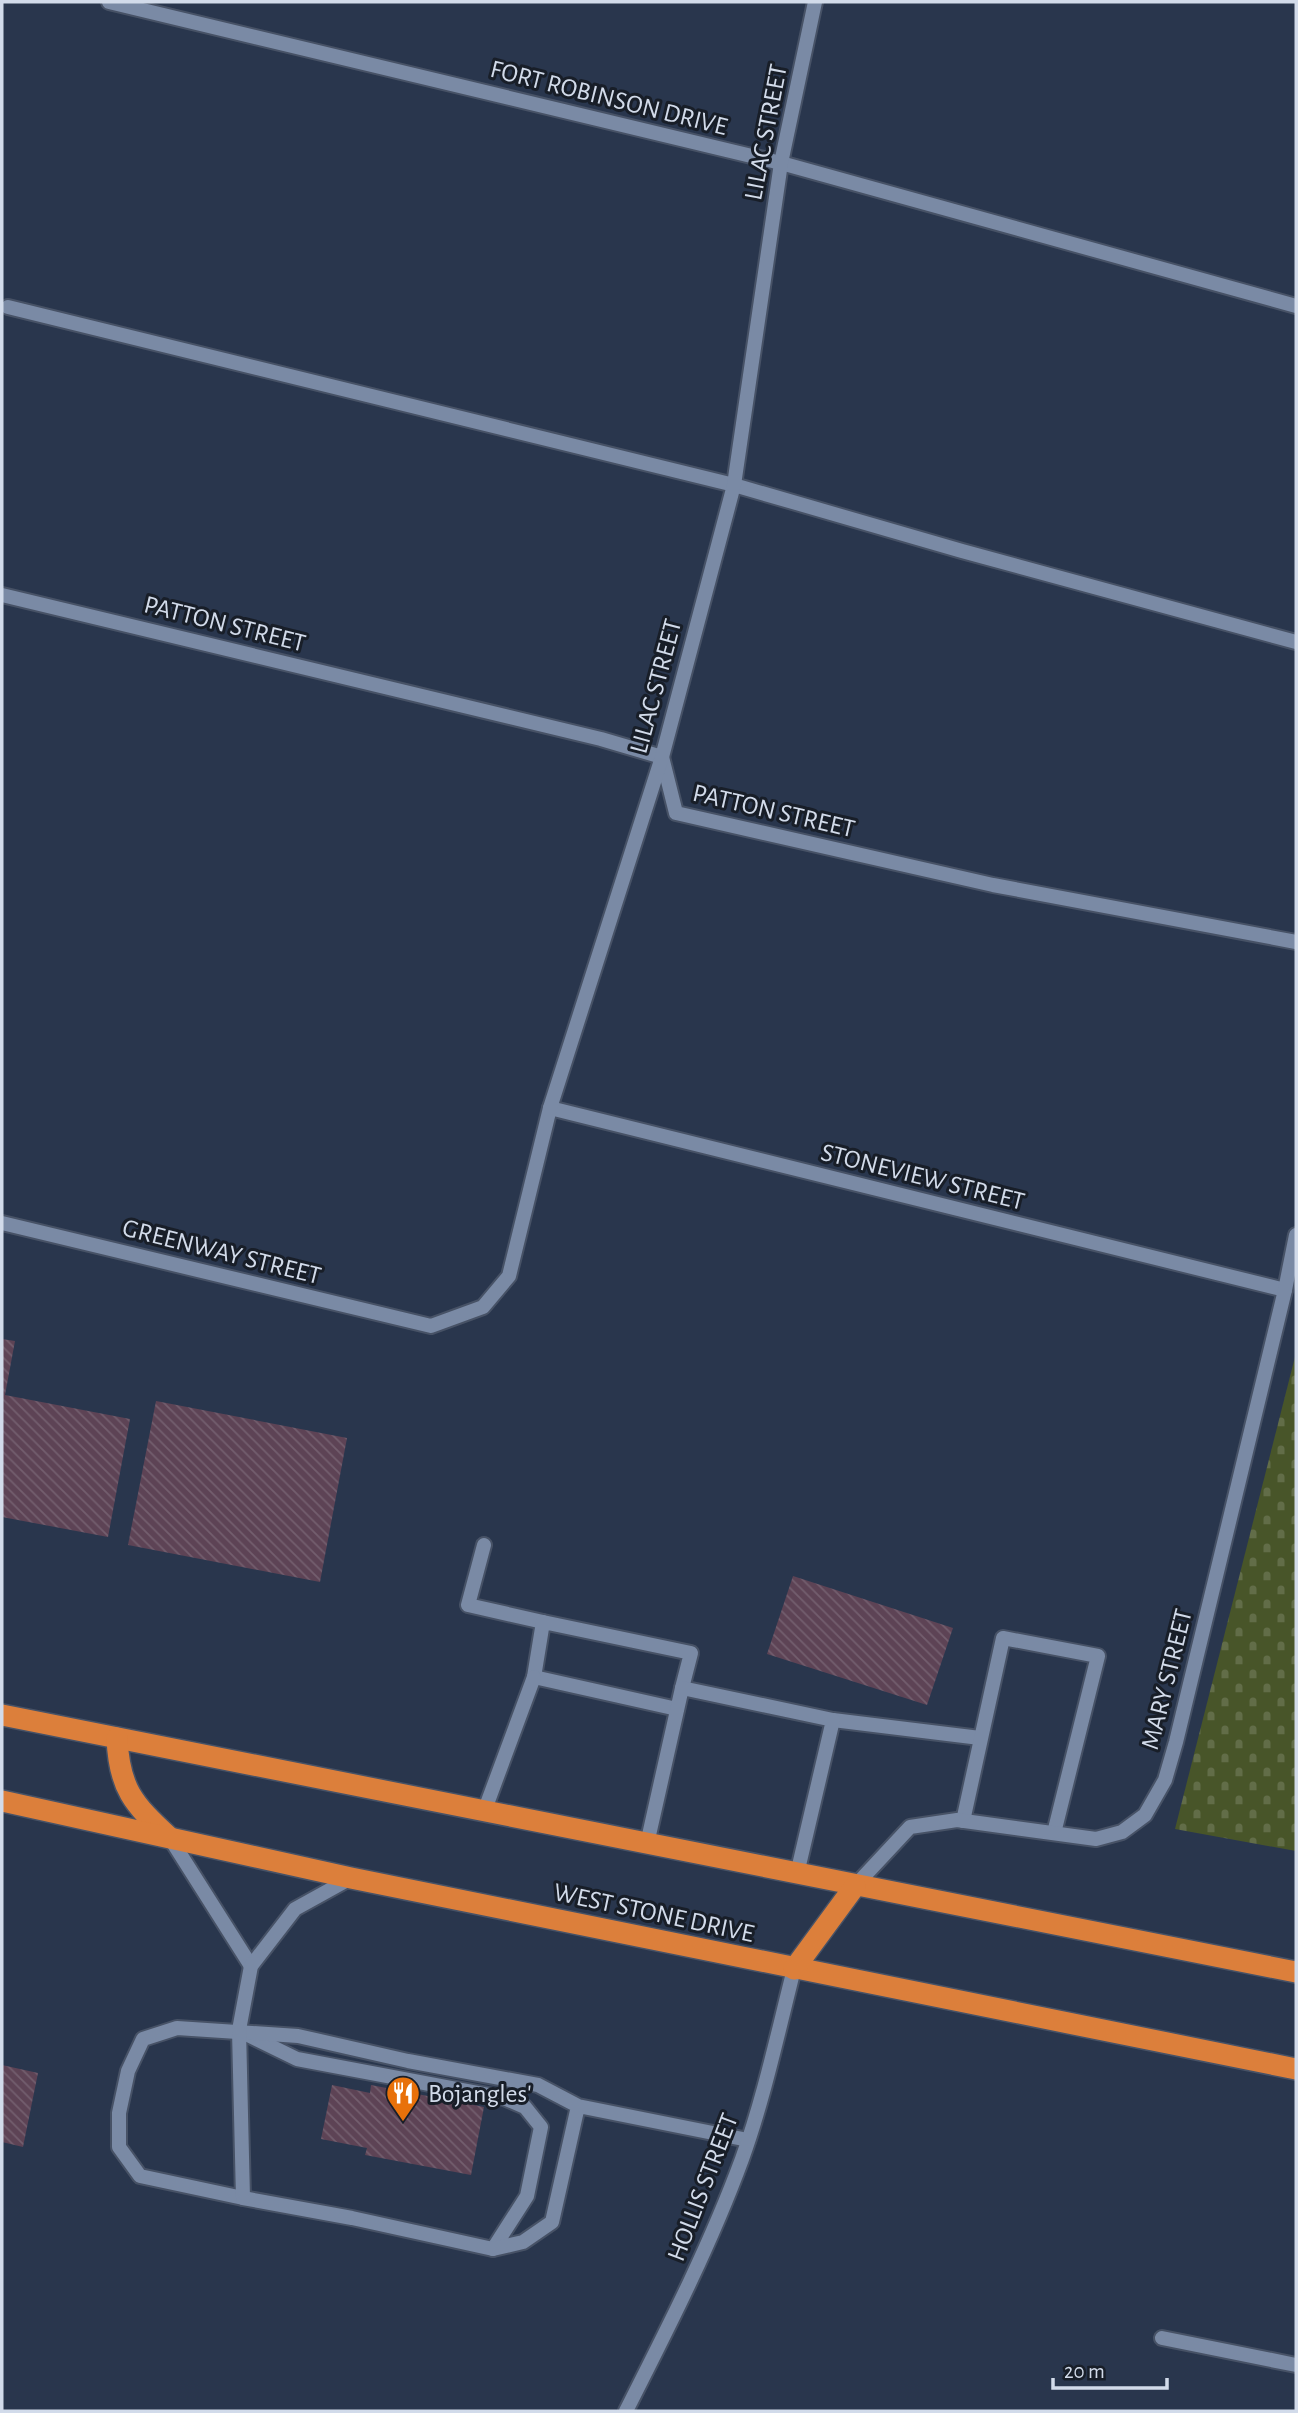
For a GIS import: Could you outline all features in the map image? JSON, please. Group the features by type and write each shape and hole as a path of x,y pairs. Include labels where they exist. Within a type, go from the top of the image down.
{"highway":[{"path":"2,1716 1296,1972"},
{"path":"117,1738 118,1764 126,1790 144,1814 170,1838"},
{"name":"WEST STONE DRIVE","path":"2,1801 351,1878 1296,2069"},
{"path":"794,1969 855,1885"}],"street":[{"name":"FORT ROBINSON DRIVE","path":"110,2 781,163 1296,306"},
{"name":"LILAC STREET","path":"431,1326 483,1307 509,1276 550,1108 662,757 734,485 781,163 815,2"},
{"path":"8,307 734,485 962,551 1296,642"},
{"name":"PATTON STREET","path":"2,595 601,739 662,757 676,813 993,885 1296,942"},
{"name":"STONEVIEW STREET","path":"550,1108 1285,1290"},
{"name":"GREENWAY STREET","path":"2,1223 431,1326"},
{"name":"MARY STREET","path":"855,1885 910,1827 963,1821 1096,1839 1122,1832 1145,1815 1165,1780 1296,1236"},
{"path":"484,1545 468,1605 691,1653 647,1844"},
{"path":"484,1811 534,1677 543,1622"},
{"path":"963,1821 1003,1638 1098,1656 1054,1833"},
{"path":"534,1677 677,1709"},
{"path":"682,1688 833,1720 980,1738"},
{"path":"797,1874 833,1720"},
{"path":"170,1838 251,1966"},
{"path":"243,2198 239,2031 251,1966 295,1909 351,1878"},
{"name":"HOLLIS STREET","path":"626,2411 697,2270 748,2140 794,1969"},
{"path":"578,2106 552,2221 523,2242 493,2249 140,2176 119,2147 119,2113 128,2071 143,2039 177,2028 298,2036 408,2061 538,2085 578,2106 748,2140"},
{"path":"239,2031 297,2059 505,2098 525,2107 541,2127 527,2196 493,2249"},
{"path":"1162,2338 1296,2365"}],"green space":[{"path":"1296,1353 1296,1851 1175,1829"}],"building":[{"path":"2,1339 15,1341 5,1395 130,1419 108,1537 2,1517"},
{"path":"156,1401 347,1438 320,1582 128,1545"},
{"path":"793,1576 953,1628 927,1705 767,1654"},
{"path":"2,2065 38,2073 23,2147 2,2142"},
{"name":"Bojangles'","path":"332,2085 370,2093 371,2085 484,2107 471,2175 365,2155 367,2148 321,2139"}],"place":[{"name":"Bojangles'","path":"403,2123"}]}
